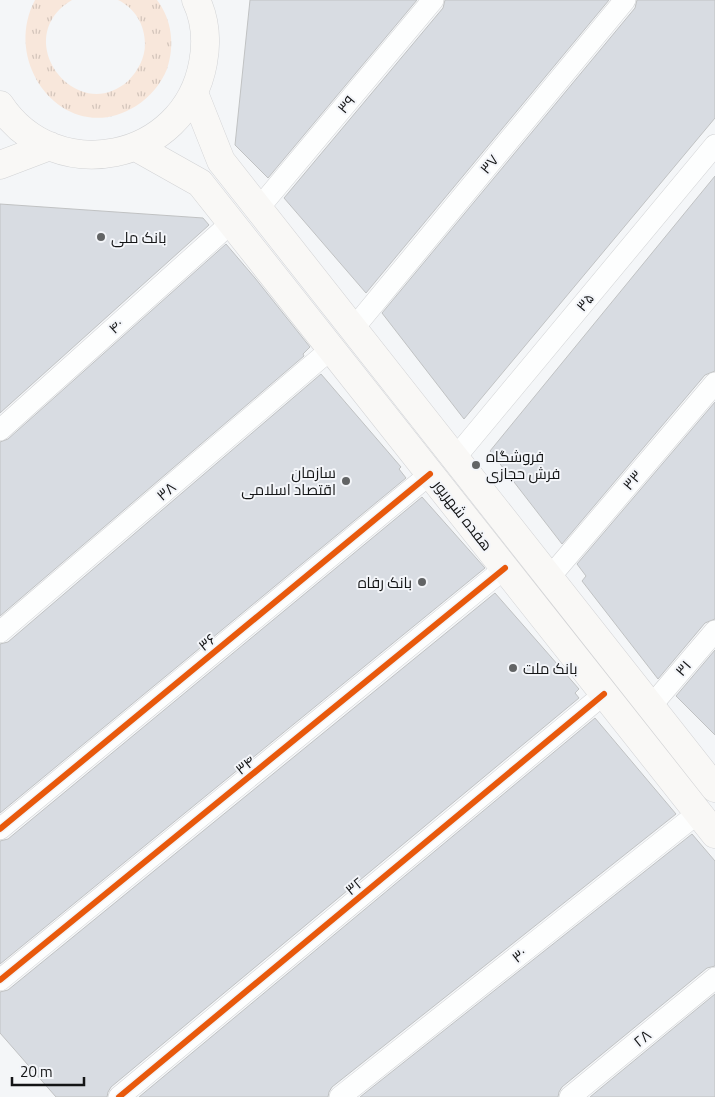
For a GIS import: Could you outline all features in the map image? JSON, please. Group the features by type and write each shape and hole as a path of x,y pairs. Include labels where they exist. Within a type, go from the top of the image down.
{"main road":[{"path":"0,105 24,131 50,146 78,154 93,155 108,154 136,146 156,136 170,125 194,93 204,57 203,6"},
{"name":"هفده شهریور","path":"194,93 221,162 715,788"},
{"path":"0,165 50,146"},
{"name":"هفده شهریور","path":"136,146 200,183 715,834"}],"street":[{"name":"۳۹","path":"258,209 433,0"},
{"name":"۳۷","path":"353,328 625,0"},
{"name":"۳۵","path":"455,458 715,146"},
{"name":"۴۰","path":"0,430 232,222"},
{"name":"۳۸","path":"0,632 331,349"},
{"name":"۳۳","path":"549,578 715,383"},
{"name":"۳۶","path":"0,829 430,474"},
{"name":"۳۴","path":"0,980 505,568"},
{"name":"۳۱","path":"650,706 715,631"},
{"name":"۳۲","path":"119,1097 604,694"},
{"name":"۳۰","path":"340,1097 698,813"},
{"name":"۲۸","path":"570,1097 715,978"}],"green space":[{"path":"35,0 72,0 54,16 46,35 48,54 56,72 71,86 88,93 108,92 128,81 138,69 142,59 145,49 145,37 141,24 134,12 118,0 157,0 166,16 171,33 171,51 165,75 146,99 136,106 111,116 87,117 65,109 47,94 34,74 26,50 27,25"}],"building":[{"path":"250,0 417,0 268,178 235,145"},
{"path":"445,0 609,0 366,293 284,198 443,8"},
{"path":"637,0 715,0 715,118 464,419 382,313 635,8"},
{"path":"715,176 715,371 705,375 562,544 490,451"},
{"path":"0,204 203,218 209,225 0,413"},
{"path":"226,244 310,347 303,354 304,356 0,616 0,442 8,439"},
{"path":"321,374 401,467 399,469 406,478 0,813 0,644 8,642"},
{"path":"715,402 715,619 705,623 658,679 582,581 586,576 577,564"},
{"path":"422,497 485,568 0,964 0,841 8,839"},
{"path":"495,593 579,689 575,693 579,698 111,1087 107,1097 56,1097 0,1033 0,992 8,990"},
{"path":"715,650 715,735 676,696"},
{"path":"595,718 676,814 332,1087 328,1097 139,1097"},
{"path":"692,834 715,861 715,966 707,968 562,1087 558,1097 360,1097"},
{"path":"715,994 715,1097 590,1097"}],"cycle path":[{"path":"0,829 430,474"},
{"path":"0,980 505,568"},
{"path":"119,1097 604,694"}],"place":[{"name":"بانک ملی","path":"101,237"},
{"name":"فروشگاه فرش حجازی","path":"476,465"},
{"name":"سازمان اقتصاد اسلامی","path":"346,481"},
{"name":"بانک رفاه","path":"422,582"},
{"name":"بانک ملت","path":"513,668"}]}
